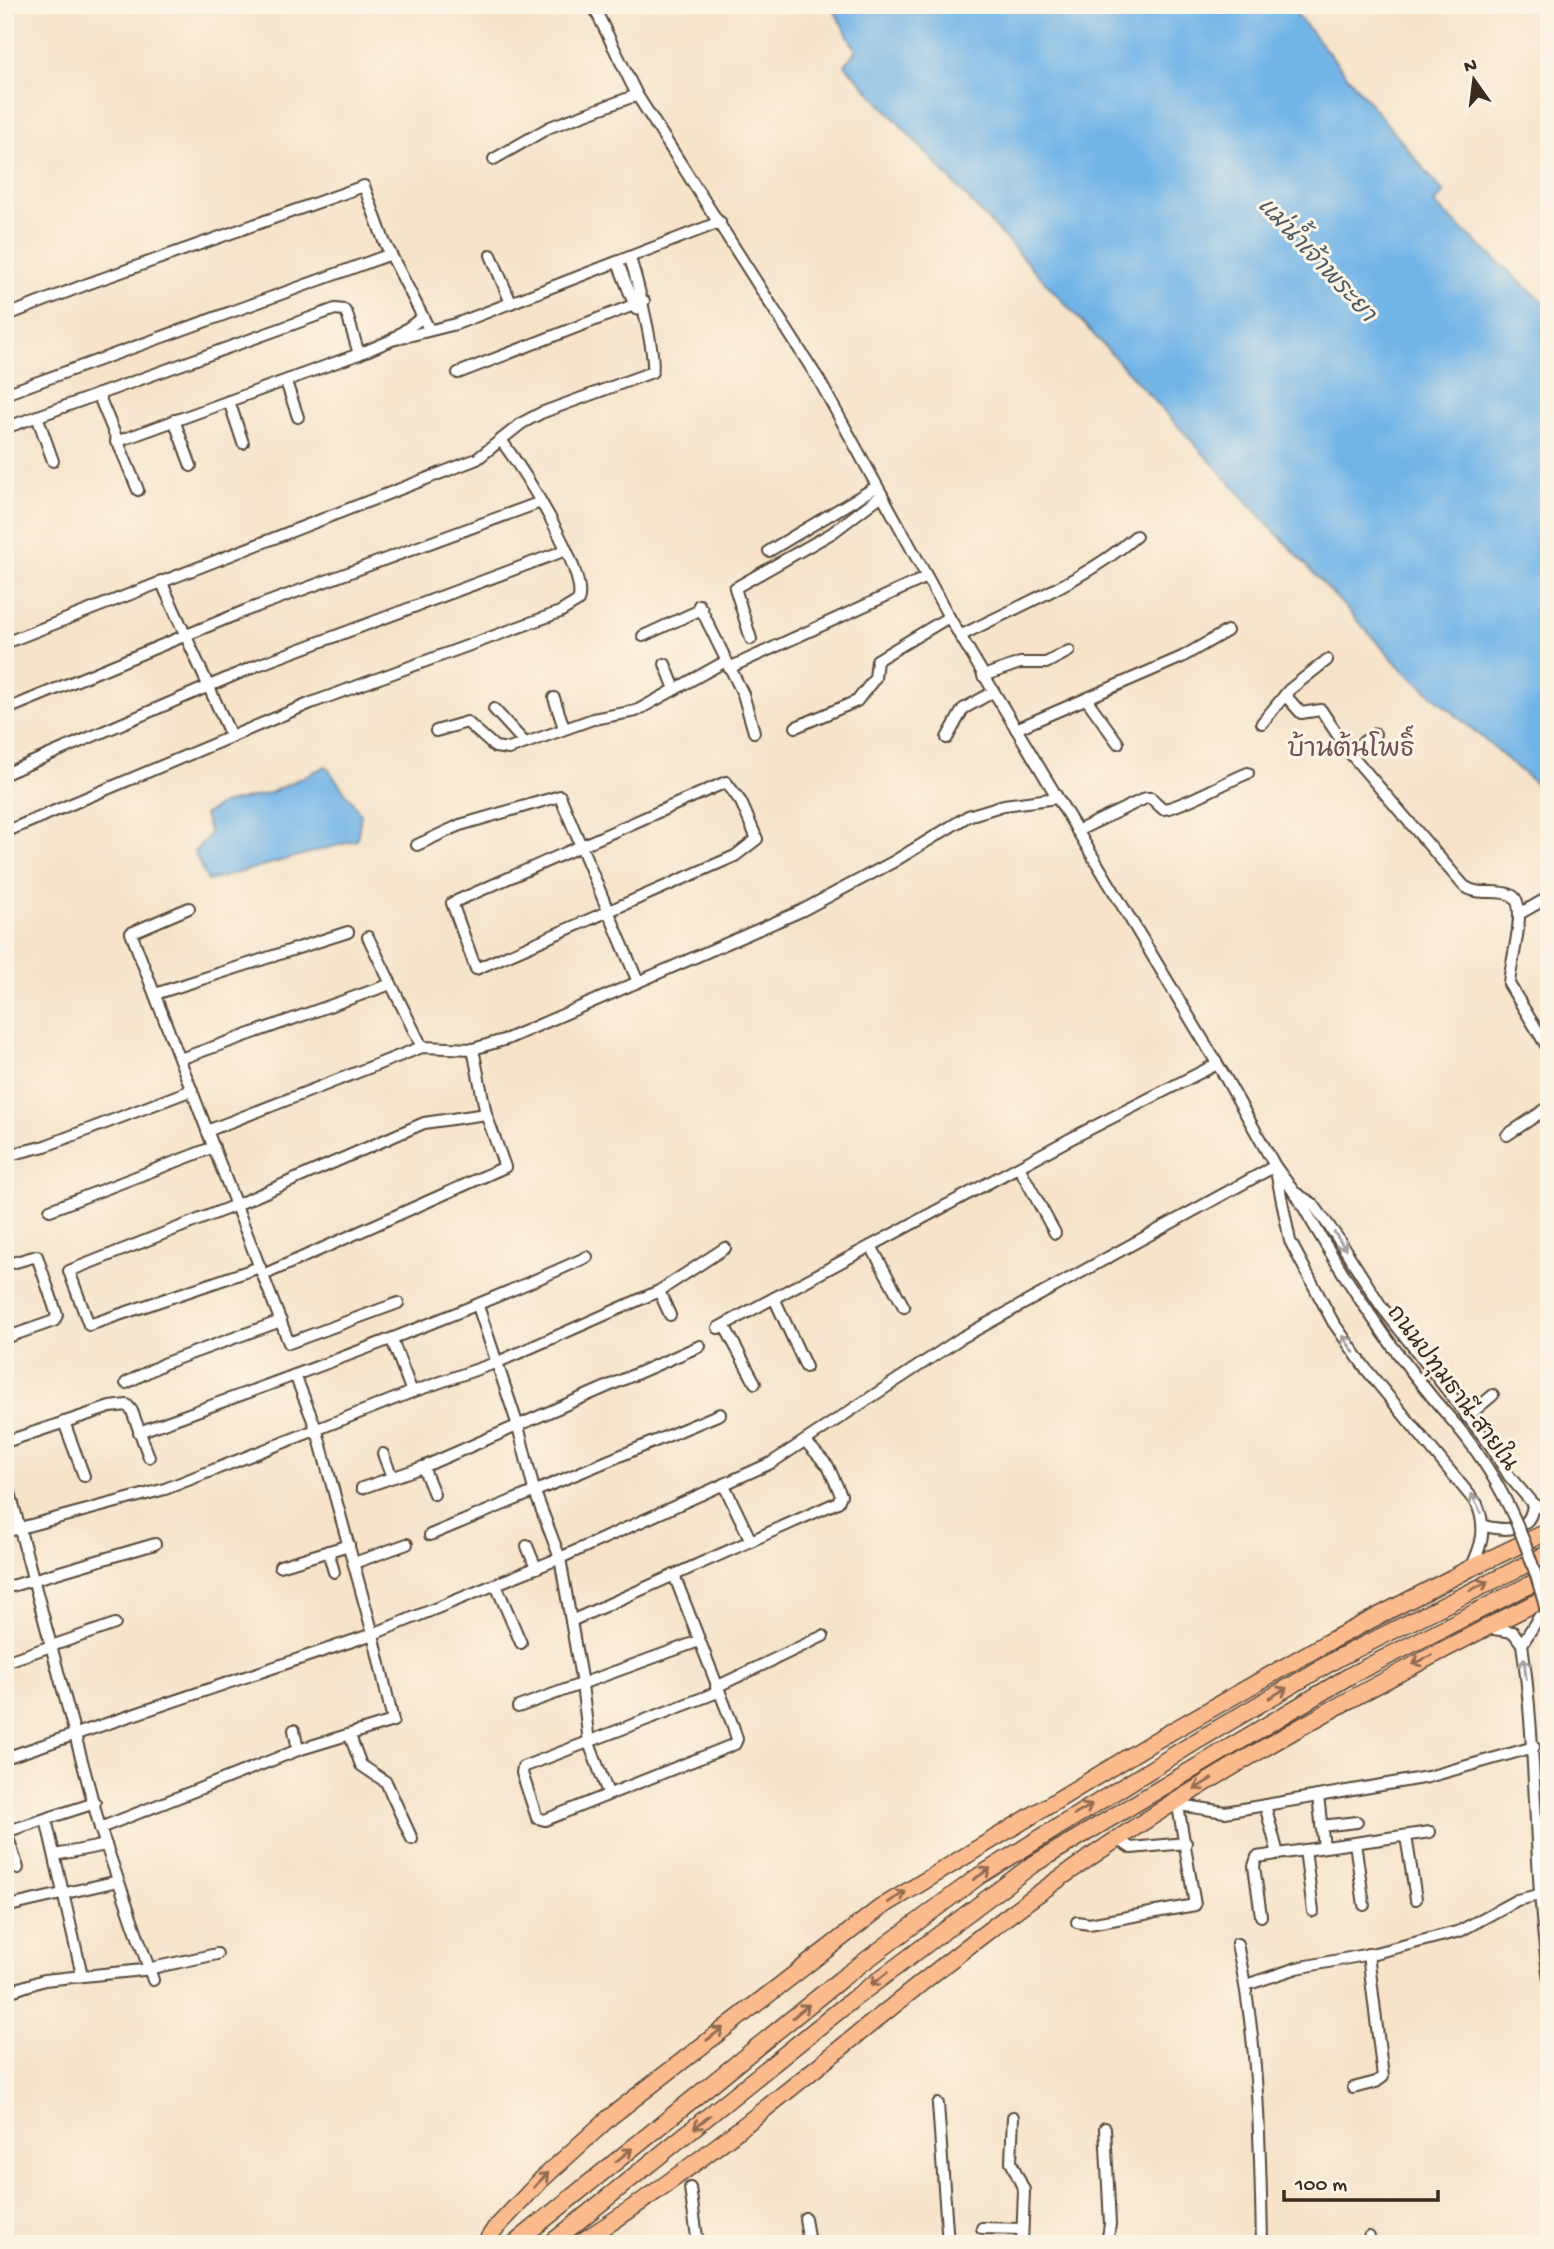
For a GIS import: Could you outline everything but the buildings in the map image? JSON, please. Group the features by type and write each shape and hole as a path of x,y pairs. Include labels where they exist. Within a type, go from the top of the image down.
{"main road":[{"path":"489,2237 541,2180 610,2117 833,1942 927,1878 1017,1827 1153,1742 1328,1642 1471,1567 1549,1531"},
{"path":"514,2244 861,1964 970,1882 1141,1775 1340,1657 1549,1553"},
{"path":"550,2244 852,2000 1032,1865 1351,1675 1549,1575"},
{"path":"578,2244 657,2191 1043,1890 1118,1839 1177,1800 1361,1691 1549,1596"},
{"path":"1141,1775 1153,1742"},
{"path":"1196,1765 1251,1755"}],"street":[{"path":"593,5 637,95 720,222 847,432 948,617 1217,1064 1275,1166 1294,1192 1312,1205 1337,1237 1417,1355 1533,1504 1549,1512"},
{"path":"494,159 550,127 637,95"},
{"path":"5,317 90,283 364,186 391,254 429,329"},
{"path":"116,442 286,382 392,340 456,324 720,222"},
{"path":"5,394 391,254"},
{"path":"491,255 511,303"},
{"path":"5,643 477,458 541,413 652,372 655,361 643,316 644,301 630,259"},
{"path":"618,263 633,305 643,316"},
{"path":"458,373 644,301"},
{"path":"5,428 339,308 347,314 359,354"},
{"path":"392,340 423,317"},
{"path":"286,382 298,417"},
{"path":"98,394 138,490"},
{"path":"229,401 243,443"},
{"path":"37,416 53,461"},
{"path":"174,421 191,466"},
{"path":"5,832 231,736 570,607 578,601 581,585 566,550 541,502 502,440"},
{"path":"769,551 879,491"},
{"path":"751,639 735,596 735,588 821,540 879,491"},
{"path":"5,709 247,610 541,502"},
{"path":"960,636 1084,571 1120,550 1136,536"},
{"path":"5,774 329,637 566,550"},
{"path":"436,731 467,722 501,749 564,729 636,711 675,689 927,577"},
{"path":"161,581 231,736"},
{"path":"643,636 700,607 746,702 754,732"},
{"path":"796,727 857,701 875,678 877,660 948,617"},
{"path":"1016,729 1182,657 1227,631"},
{"path":"984,676 1020,663 1046,663 1069,651"},
{"path":"1262,723 1285,695 1327,660"},
{"path":"664,664 675,689"},
{"path":"947,738 962,709 993,692"},
{"path":"1285,695 1301,713 1321,710 1349,752 1464,886 1482,894 1510,894 1516,897 1521,913 1509,984 1549,1051"},
{"path":"554,698 564,729"},
{"path":"1087,700 1118,743"},
{"path":"494,709 525,743"},
{"path":"1349,752 1375,734"},
{"path":"1077,831 1146,798 1169,808 1212,793 1220,785 1248,773"},
{"path":"726,782 741,802 757,839 735,856 476,969 452,903 581,846 726,782"},
{"path":"417,845 460,825 560,796 638,982"},
{"path":"208,1131 422,1047 473,1049 507,1039 801,911 893,862 968,816 1004,805 1057,798"},
{"path":"1521,913 1549,897"},
{"path":"189,908 131,933 289,1343 398,1303"},
{"path":"155,994 348,932"},
{"path":"368,937 422,1047"},
{"path":"180,1059 391,984"},
{"path":"473,1049 486,1114 505,1167 261,1271 89,1325 69,1271 236,1205 424,1123 486,1114"},
{"path":"755,1382 721,1327 1217,1064"},
{"path":"5,1156 45,1146 192,1090"},
{"path":"1507,1135 1549,1107"},
{"path":"50,1210 214,1147"},
{"path":"1275,1166 1290,1241 1345,1340 1390,1398 1471,1493 1484,1526 1480,1547 1471,1567"},
{"path":"5,1758 373,1634 560,1558 771,1464 961,1338 1275,1166"},
{"path":"1019,1167 1055,1233"},
{"name":"ถนนปทุมธานี-สายใน","path":"1294,1192 1368,1316 1429,1395 1478,1451 1500,1487 1528,1547 1549,1623"},
{"path":"871,1246 904,1307"},
{"path":"5,1532 165,1489 412,1392 498,1362 659,1291 725,1248"},
{"path":"5,1265 37,1256 57,1315 54,1321 5,1338"},
{"path":"139,1432 478,1307 587,1257"},
{"path":"659,1291 670,1315"},
{"path":"774,1298 806,1367"},
{"path":"478,1307 518,1426 534,1490 560,1558 589,1742 608,1793"},
{"path":"126,1383 165,1363 281,1321"},
{"path":"392,1340 412,1392"},
{"path":"362,1488 424,1466 700,1346"},
{"path":"100,1828 298,1750 393,1721 373,1634 317,1431 295,1375"},
{"path":"1467,1417 1493,1395"},
{"path":"5,1442 110,1407 127,1405 149,1457"},
{"path":"430,1535 720,1414"},
{"path":"64,1422 84,1476"},
{"path":"571,1621 841,1499 828,1466 805,1441"},
{"path":"383,1454 392,1477"},
{"path":"424,1466 434,1494"},
{"path":"5,1475 100,1828 153,1980"},
{"path":"724,1485 751,1541"},
{"path":"1484,1526 1503,1530 1515,1529 1528,1521 1533,1504"},
{"path":"5,1588 155,1544"},
{"path":"354,1563 407,1544"},
{"path":"280,1566 349,1545"},
{"path":"527,1546 536,1568"},
{"path":"328,1551 334,1572"},
{"path":"674,1575 717,1689 737,1739 735,1744 545,1820 537,1818 522,1773 523,1767 717,1689 823,1636"},
{"path":"496,1585 521,1643"},
{"path":"1522,1644 1539,1617 1549,1613"},
{"path":"5,1662 115,1624"},
{"path":"1486,1628 1513,1632 1522,1644 1534,1746 1539,1895 1549,1980"},
{"path":"518,1707 699,1641"},
{"path":"294,1730 298,1750"},
{"path":"350,1735 361,1765 386,1782 412,1839"},
{"path":"1177,1800 1186,1806 1225,1812 1428,1777 1534,1746"},
{"path":"1318,1796 1324,1847"},
{"path":"1077,1922 1088,1924 1195,1905 1177,1800"},
{"path":"18,1868 6,1832 95,1803"},
{"path":"1265,1805 1278,1854"},
{"path":"46,1819 82,1975"},
{"path":"1321,1826 1357,1822"},
{"path":"1261,1916 1254,1866 1257,1857 1430,1832"},
{"path":"1406,1836 1416,1899"},
{"path":"1118,1839 1131,1848 1186,1843"},
{"path":"1355,1843 1364,1905"},
{"path":"55,1855 106,1845"},
{"path":"1305,1850 1313,1911"},
{"path":"5,1907 118,1881"},
{"path":"1247,1985 1297,1968 1460,1931 1517,1900 1539,1895"},
{"path":"1237,1944 1247,1985 1259,2092 1262,2244"},
{"path":"5,1993 44,1980 149,1969 217,1954"},
{"path":"1353,2088 1376,2082 1383,2077 1368,1954"},
{"path":"939,2104 948,2244"},
{"path":"1013,2117 1011,2162 1024,2190 1022,2244"},
{"path":"1105,2128 1110,2224 1107,2244"},
{"path":"690,2188 698,2244"},
{"path":"805,2218 809,2244"},
{"path":"982,2228 1022,2229"}],"water":[{"name":"แม่น้ำเจ้าพระยา","path":"831,5 1289,5 1444,193 1434,204 1544,303 1549,299 1549,795 1401,668 845,65 856,50"},
{"path":"326,766 361,814 357,840 208,881 194,852 210,834 204,815 222,804 270,793"}],"district":[{"name":"บ้านต้นโพธิ์","path":"1351,751"}]}
